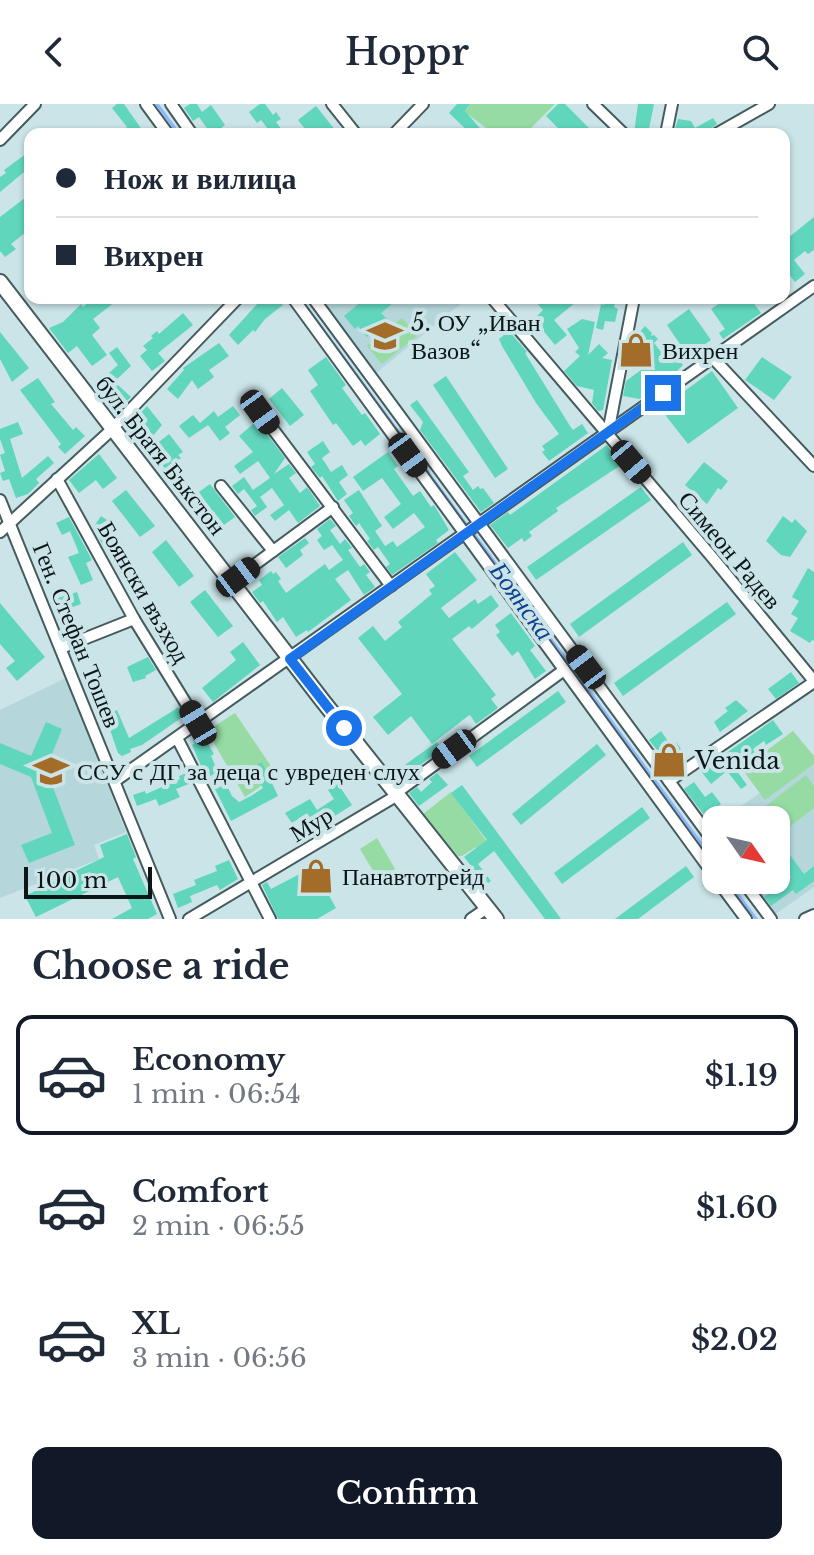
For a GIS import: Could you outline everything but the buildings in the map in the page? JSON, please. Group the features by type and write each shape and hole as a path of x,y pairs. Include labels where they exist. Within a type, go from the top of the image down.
{"street":[{"path":"0,140 35,104"},
{"path":"146,104 164,128"},
{"path":"171,104 188,128"},
{"path":"332,104 351,128"},
{"path":"400,128 423,104"},
{"path":"593,104 618,128"},
{"path":"667,128 672,104"},
{"path":"727,128 769,104"},
{"name":"бул. Братя Бъкстон","path":"0,282 491,914"},
{"path":"790,303 814,286"},
{"path":"0,532 113,428 232,304"},
{"path":"297,304 702,859"},
{"path":"317,304 702,826"},
{"name":"Симеон Радев","path":"497,304 814,682"},
{"path":"608,433 633,304"},
{"path":"115,781 788,304"},
{"path":"712,357 814,466"},
{"path":"260,412 391,586"},
{"name":"Боянски възход","path":"57,479 134,619 198,723"},
{"path":"221,486 273,551"},
{"name":"Ген. Стефан Тошев","path":"0,500 170,919"},
{"path":"231,582 333,507"},
{"path":"61,648 134,619"},
{"name":"Мур","path":"189,919 396,794 564,670"},
{"path":"669,781 814,682"},
{"path":"177,738 270,919"},
{"path":"727,894 741,916"},
{"path":"752,894 771,919"},
{"path":"471,919 491,914"},
{"path":"805,919 814,915"}],"shaded area":[{"name":"5. ОУ „Иван Вазов“","path":"324,304 461,304 376,373"},
{"name":"ССУ с ДГ за деца с увреден слух","path":"66,678 126,832 94,845 99,859 0,898 0,710"},
{"path":"814,764 814,887 774,915 758,894 790,894 790,806 741,806 760,793 766,799"}],"green space":[{"path":"470,104 555,104 531,128 486,128 465,112"},
{"path":"402,318 417,336 382,364 367,346"},
{"path":"235,713 277,775 245,797 207,731"},
{"path":"793,731 814,756 814,764 765,800 742,769"},
{"path":"806,775 814,786 814,808 790,826 790,806 766,806"},
{"path":"451,792 493,850 484,858 476,847 458,856 423,814"},
{"path":"377,838 395,869 378,879 360,849"}],"waterway":[{"name":"Боянска","path":"157,104 175,128"},
{"name":"Боянска","path":"304,304 468,527"},
{"name":"Боянска","path":"473,533 702,845"},
{"name":"Боянска","path":"737,894 756,919"}],"place":[{"name":"5. ОУ „Иван Вазов“","path":"385,336"},
{"name":"Вихрен","path":"636,350"},
{"name":"Venida","path":"669,760"},
{"name":"ССУ с ДГ за деца с увреден слух","path":"51,771"},
{"name":"Панавтотрейд","path":"316,876"}],"route":[{"path":"344,728 290,659 663,393"}]}
